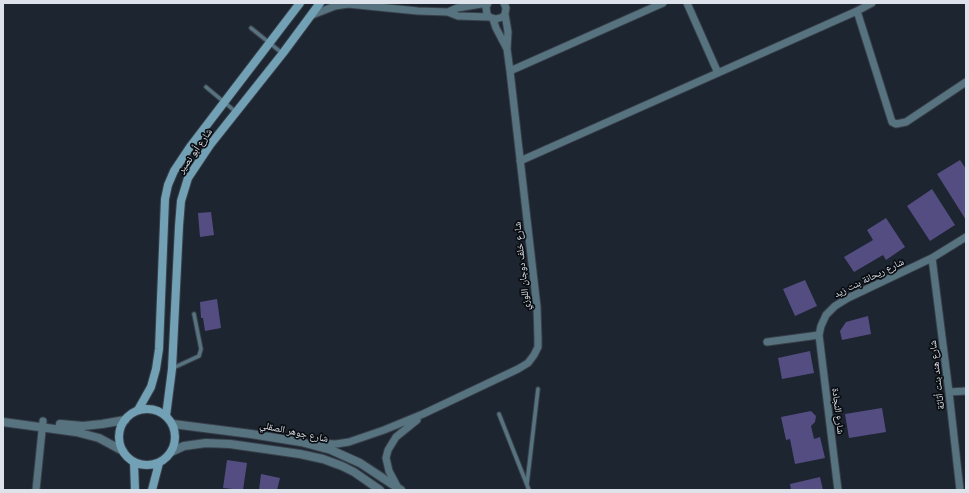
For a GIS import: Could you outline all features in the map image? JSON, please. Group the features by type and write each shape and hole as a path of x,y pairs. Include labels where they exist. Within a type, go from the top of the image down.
{"main road":[{"name":"شارع أبو نصير","path":"138,410 151,387 158,356 162,294 165,199 168,185 181,159 300,3"},
{"name":"شارع أبو نصير","path":"166,416 172,369 178,234 181,201 184,188 196,165 320,3"},
{"path":"153,409 166,416 173,424 176,434 175,443 171,452 166,458 159,463 150,465 134,462 126,456 119,438 120,428 131,414 138,410 153,409"},
{"path":"134,462 135,490"},
{"path":"152,490 159,463"}],"street":[{"path":"448,12 457,8 488,3"},
{"name":"شارع خلف دوجان اللوزي","path":"488,3 486,10 507,49"},
{"path":"510,71 663,3"},
{"path":"688,3 718,73"},
{"path":"520,161 872,3"},
{"path":"312,15 339,5 360,4 418,11 448,12 458,16 500,18 506,7"},
{"name":"شارع خلف دوجان اللوزي","path":"301,442 336,444 349,442 384,430 423,414 518,369 528,362 538,347 537,307 507,49 508,32 506,7"},
{"path":"857,11 892,122 896,124 906,122 966,82"},
{"name":"شارع ريحانة بنت زيد","path":"819,335 826,315 835,306 848,298 932,258 966,237"},
{"name":"شارع هند بنت أثاثة","path":"932,258 960,490"},
{"path":"767,342 819,335"},
{"name":"شارع النجادة","path":"819,335 838,490"},
{"path":"949,392 966,391"},
{"name":"شارع خلف دوجان اللوزي","path":"399,489 389,470 386,458 388,450 396,437 423,414"},
{"path":"3,417 43,424 89,435 123,451"},
{"path":"3,422 83,426 125,420"},
{"path":"36,490 43,424"},
{"name":"شارع جوهر الصقلي","path":"173,424 301,442 331,450 348,457 373,471 399,489"},
{"name":"شارع جوهر الصقلي","path":"171,452 184,446 230,444 300,454 323,459 342,466 354,472 380,490"}],"lane":[{"path":"251,28 283,53"},
{"path":"206,88 237,113"},
{"path":"172,369 199,356 201,349 194,314"},
{"path":"526,484 538,389"},
{"path":"499,414 529,490"}],"building":[{"path":"960,160 966,169 966,220 937,174"},
{"path":"932,189 955,225 930,241 907,206"},
{"path":"211,212 214,235 200,237 198,213"},
{"path":"886,218 905,247 886,260 883,255 854,272 844,257 873,240 867,230"},
{"path":"805,280 817,306 795,316 783,289"},
{"path":"217,299 221,328 205,331 203,318 201,318 200,302"},
{"path":"868,316 871,334 842,340 840,331 846,322"},
{"path":"810,351 814,373 782,379 778,358"},
{"path":"882,408 886,432 849,438 845,414"},
{"path":"811,411 816,416 815,422 811,426 814,439 820,437 825,458 795,464 790,439 786,440 781,417"},
{"path":"227,460 247,463 243,490 223,488"},
{"path":"261,474 280,478 277,490 259,490"},
{"path":"820,477 823,490 791,490 790,484"}]}
